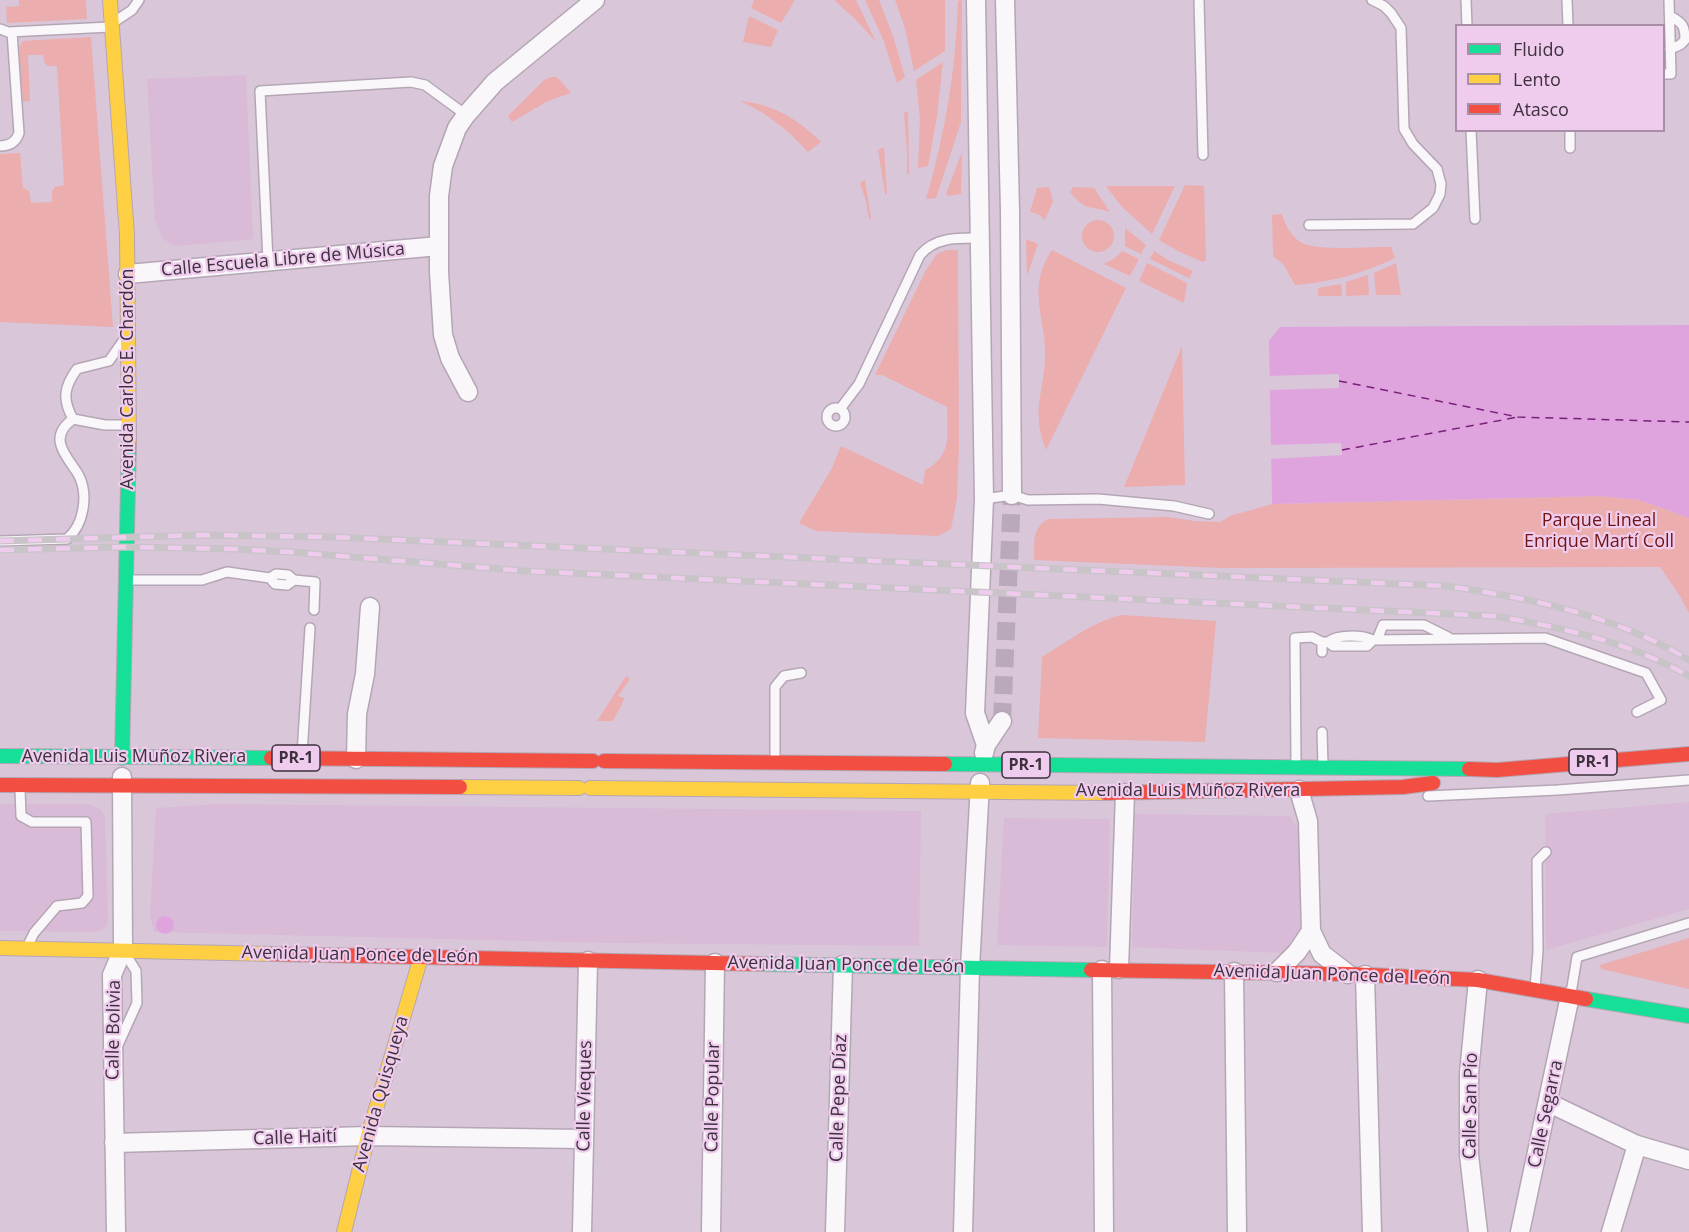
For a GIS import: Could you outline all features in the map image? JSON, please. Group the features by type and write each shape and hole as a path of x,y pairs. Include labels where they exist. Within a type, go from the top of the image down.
{"main road":[{"name":"Avenida Carlos E. Chardón","path":"110,0 126,216 129,328 122,758"},
{"name":"Avenida Luis Muñoz Rivera","path":"0,784 1125,793 1299,790 1403,788 1497,770 1689,754"},
{"name":"Avenida Luis Muñoz Rivera","path":"0,756 1296,766 1448,781"},
{"name":"Avenida Juan Ponce de León","path":"0,948 1356,974 1478,980 1689,1016"},
{"name":"Avenida Quisqueya","path":"344,1232 368,1136 421,957"}],"street":[{"path":"468,392 450,358 443,335 439,196 443,166 457,128 495,82 595,0"},
{"path":"976,0 984,499 975,713 986,745"},
{"path":"1005,0 1010,211 1012,495"},
{"name":"Calle Escuela Libre de Música","path":"128,274 439,246"},
{"path":"356,759 357,714 365,674 370,607"},
{"path":"963,1232 970,968 979,791 986,745 1002,721"},
{"name":"Calle Bolivia","path":"116,1232 112,975 123,950 122,758"},
{"path":"1299,790 1308,821 1311,931 1322,954 1356,974 1372,1232"},
{"path":"1104,1232 1111,970 1125,793"},
{"path":"1276,972 1297,952 1311,931"},
{"name":"Calle Vieques","path":"582,1232 588,961"},
{"name":"Calle Popular","path":"711,1232 715,963"},
{"name":"Calle Pepe Díaz","path":"836,1232 843,965"},
{"path":"1234,972 1237,1232"},
{"name":"Calle San Pío","path":"1478,980 1469,1073 1469,1155 1478,1232"},
{"name":"Calle Segarra","path":"1520,1232 1570,996"},
{"path":"1549,1103 1637,1144 1689,1160"},
{"name":"Calle Haití","path":"114,1143 368,1136 583,1139"},
{"path":"1611,1232 1637,1144"}],"lane":[{"path":"0,146 16,140 19,133 5,33 112,25 132,10 139,0"},
{"path":"1199,0 1203,155"},
{"path":"1309,225 1413,224 1433,208 1440,194 1441,184 1437,169 1413,144 1404,129 1401,28 1384,6 1372,0"},
{"path":"1466,0 1467,24"},
{"path":"1568,0 1568,24"},
{"path":"1665,74 1671,74 1669,0"},
{"path":"1670,16 1685,27 1685,40 1670,49"},
{"path":"268,261 260,91 411,82 425,85 466,115"},
{"path":"1472,132 1475,219"},
{"path":"1570,132 1570,148"},
{"path":"840,408 859,384 920,255 938,242 949,239 979,238"},
{"path":"73,419 65,402 68,382 77,369 109,362 129,328"},
{"path":"0,541 67,539 76,532 83,504 82,485 60,445 61,433 67,423 73,419 105,425 129,425"},
{"path":"984,499 1012,495 1028,500 1098,499 1174,506 1209,514"},
{"path":"126,580 202,580 227,572 270,578 276,574 288,575 294,580 315,582 314,610"},
{"path":"1296,766 1295,638 1312,637 1333,646 1367,646 1375,640 1383,625 1424,625 1451,639"},
{"path":"302,759 310,628"},
{"path":"1322,652 1325,642 1333,638 1367,637 1375,640 1545,638 1646,673 1661,700 1637,712"},
{"path":"775,763 776,687 784,676 801,673"},
{"path":"1323,732 1323,768"},
{"path":"1416,796 1448,781 1558,790 1689,780"},
{"path":"19,785 21,816 32,822 86,822 88,896 82,903 57,906 34,933 27,947"},
{"path":"1299,790 1328,800"},
{"path":"1394,797 1405,797"},
{"path":"1535,990 1538,951 1537,861 1546,852"},
{"path":"1570,996 1577,957 1689,923"}],"shaded area":[{"path":"246,75 253,239 178,246 170,244 163,238 155,220 147,79"},
{"path":"1689,325 1689,518 1640,500 1600,496 1272,504 1269,341 1280,327"},
{"path":"1689,802 1689,909 1546,950 1545,814"},
{"path":"0,804 89,804 100,809 105,817 107,926 100,931 93,932 0,931"},
{"path":"217,804 921,811 919,946 610,943 154,932 150,917 156,808"},
{"path":"1135,814 1290,816 1297,827 1301,854 1300,928 1292,944 1282,953 1132,947"},
{"path":"1004,818 1110,819 1107,947 997,945"},
{"path":"165,916 171,919 174,925 171,931 165,934 159,931 156,925 159,919"}],"green space":[{"path":"19,0 86,0 87,19 7,23 6,7 19,6"},
{"path":"754,0 795,0 781,23 751,8"},
{"path":"834,0 856,0 876,42 855,19"},
{"path":"865,0 879,0 893,36 905,77 897,83 883,39"},
{"path":"895,0 945,0 945,51 914,71 905,28"},
{"path":"962,0 961,122 936,198 926,199 944,126 955,51 958,1"},
{"path":"749,16 778,30 771,47 743,42"},
{"path":"91,37 113,327 0,322 0,154 20,153 23,188 29,191 31,203 52,202 52,191 55,187 64,185 57,66 47,66 43,55 28,55 30,101 23,102 19,48 22,41"},
{"path":"943,62 928,166 918,168 920,119 916,80"},
{"path":"557,77 571,93 548,101 512,122 508,116 544,80"},
{"path":"740,101 763,105 784,114 803,126 821,142 808,152 777,123"},
{"path":"908,111 909,174 907,174 904,113"},
{"path":"884,147 887,194 885,194 878,150"},
{"path":"962,152 961,194 948,196 946,194"},
{"path":"865,180 871,219 869,219 860,183"},
{"path":"1185,185 1204,186 1206,260 1203,262 1159,240"},
{"path":"1106,186 1175,186 1152,234 1121,206"},
{"path":"1049,187 1053,201 1045,220 1038,214 1030,212 1037,188"},
{"path":"1073,187 1094,188 1110,212 1080,203 1070,192"},
{"path":"1282,214 1289,229 1300,242 1331,248 1391,247 1395,258 1371,269 1346,276 1295,285 1283,264 1273,256 1272,215"},
{"path":"1098,220 1110,224 1114,236 1110,248 1098,252 1086,248 1082,236 1086,224"},
{"path":"1125,228 1146,245 1141,254 1125,246"},
{"path":"1026,239 1038,244 1027,276"},
{"path":"947,250 958,250 959,447 957,499 951,529 938,536 816,531 799,523 832,468 841,446 923,485 925,470 940,458 944,451 947,436 947,407 882,375 875,375 926,270 937,254"},
{"path":"1052,250 1126,288 1046,450 1039,424 1045,344 1038,291 1044,264"},
{"path":"1122,251 1139,259 1130,276 1104,264"},
{"path":"1154,251 1193,271 1189,278 1150,259"},
{"path":"1147,263 1187,283 1184,303 1139,281"},
{"path":"1396,263 1401,295 1376,295 1374,273"},
{"path":"1368,275 1369,295 1346,296 1346,282"},
{"path":"1341,284 1342,296 1318,296 1318,288"},
{"path":"1182,346 1185,485 1124,487"},
{"name":"Parque Lineal Enrique Martí Coll","path":"1600,496 1640,500 1689,518 1689,613 1660,567 1221,568 1034,560 1034,542 1037,531 1048,519 1167,517 1220,522 1230,516 1272,504"},
{"path":"1122,615 1216,621 1205,742 1038,738 1042,657 1091,627"},
{"path":"626,676 630,679 618,696 625,698 613,721 597,721"},
{"path":"1689,938 1689,989 1601,969 1600,965"}],"pier":[{"path":"1339,374 1339,388 1269,390 1268,376"},
{"path":"1341,443 1342,455 1270,459 1269,445"}],"ferry route":[{"path":"1339,381 1518,417 1689,422"},
{"path":"1342,450 1518,417"}],"tunnel":[{"path":"1002,721 1012,495"}],"railway":[{"path":"0,541 201,535 332,537 1446,586 1509,596 1602,620 1661,644 1689,660"},
{"path":"0,550 125,547 235,549 526,571 1494,616 1594,637 1643,654 1689,676"}],"traffic: fast":[{"path":"122,758 129,440"},
{"path":"0,756 271,758"},
{"path":"945,764 1469,769"},
{"path":"761,964 1091,970"},
{"path":"1586,999 1689,1016"}],"traffic: slow":[{"path":"110,0 127,235 129,440"},
{"path":"460,787 579,788"},
{"path":"590,788 1105,793"},
{"path":"0,948 273,954"},
{"path":"344,1232 368,1136 421,957"}],"traffic: jam":[{"path":"1469,769 1497,770 1689,754"},
{"path":"271,758 593,761"},
{"path":"604,761 945,764"},
{"path":"1105,793 1403,787 1433,783"},
{"path":"0,785 460,787"},
{"path":"273,954 761,964"},
{"path":"1091,970 1348,974 1478,980 1586,999"}]}
